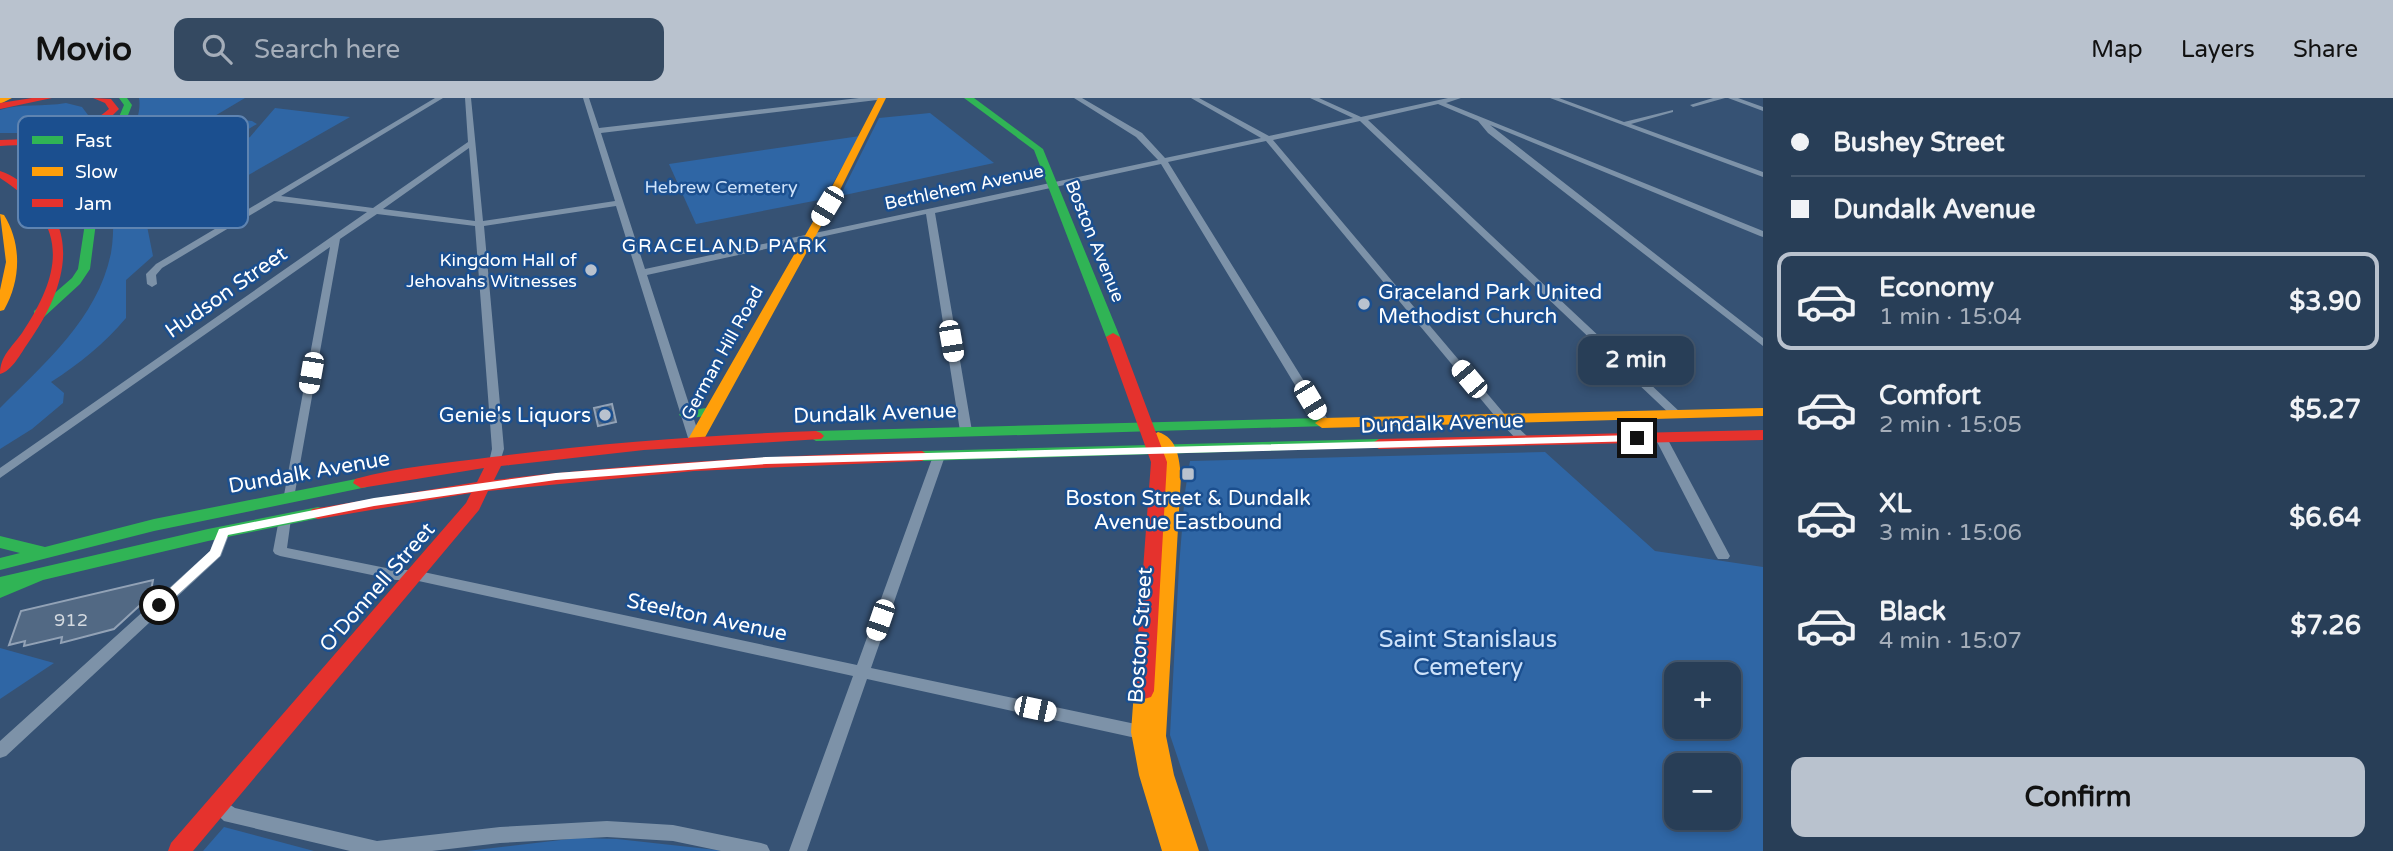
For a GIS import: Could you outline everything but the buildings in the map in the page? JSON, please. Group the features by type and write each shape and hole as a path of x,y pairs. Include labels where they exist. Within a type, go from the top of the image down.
{"main road":[{"path":"0,104 8,98"},
{"path":"0,104 48,98"},
{"path":"97,98 108,101 114,109 108,116"},
{"path":"122,98 128,105 124,116"},
{"name":"German Hill Road","path":"695,441 855,153 880,98"},
{"name":"Boston Avenue","path":"968,98 1034,145 1041,155 1147,427 1163,450"},
{"path":"0,143 18,142"},
{"path":"0,174 18,186"},
{"path":"0,217 10,232 13,254 10,284 0,307"},
{"path":"0,370 33,329 49,299 61,254 56,228"},
{"path":"39,314 76,282 84,269 90,228"},
{"path":"686,415 712,411"},
{"name":"Dundalk Avenue","path":"0,564 185,517 290,495 495,462 695,441 966,431 1763,412"},
{"name":"Dundalk Avenue","path":"0,584 223,532 374,502 556,477 688,465 1763,435"},
{"name":"Boston Street","path":"1163,450 1174,476 1149,734 1150,775 1173,851"},
{"name":"O'Donnell Street","path":"178,851 473,506 495,462"},
{"path":"0,542 42,552 65,552 116,545 345,499 374,502"},
{"path":"0,592 41,574"},
{"name":"Boston Street","path":"1149,734 1188,851"}],"street":[{"path":"248,213 440,98"},
{"name":"O'Donnell Street","path":"468,98 498,449 495,462"},
{"path":"586,98 695,441"},
{"path":"596,131 880,98"},
{"path":"1077,98 1139,135 1163,161 1324,423"},
{"path":"1194,98 1267,138 1503,419 1525,441"},
{"path":"1313,98 1360,119 1676,414"},
{"name":"Bethlehem Avenue","path":"641,273 1360,119 1435,100 1458,98"},
{"path":"1553,98 1763,175"},
{"path":"1693,105 1722,98"},
{"path":"1731,98 1763,108"},
{"path":"1435,100 1763,234"},
{"path":"1623,124 1671,111"},
{"path":"1480,118 1491,131 1763,344"},
{"name":"Hudson Street","path":"0,474 473,142"},
{"path":"1744,168 1763,163"},
{"path":"274,198 479,225 619,203"},
{"path":"930,211 966,431"},
{"path":"152,284 151,274 159,266 223,228"},
{"path":"290,495 336,238"},
{"path":"1661,438 1723,556"},
{"path":"798,851 939,456"},
{"name":"Steelton Avenue","path":"285,519 280,551 396,575 414,575 1149,734"},
{"path":"0,751 216,553 223,532"},
{"path":"218,804 233,816 377,849 391,850 500,835 607,829 673,833 761,851"}],"green space":[{"path":"139,98 245,98 215,116 138,116"},
{"path":"66,103 82,107 88,115 18,116 18,133 0,133 0,110"},
{"path":"275,108 350,117 248,175 250,137"},
{"name":"Hebrew Cemetery","path":"930,113 994,163 840,196 879,118"},
{"path":"248,121 257,124 248,129"},
{"name":"Hebrew Cemetery","path":"860,136 824,199 696,224 669,164"},
{"path":"113,228 147,228 153,256 126,280 126,318 91,353 51,382 64,393 63,403 32,429 0,449 0,408 51,357 82,319 104,277"},
{"name":"Saint Stanislaus Cemetery","path":"1545,452 1655,551 1763,567 1763,851 1209,851 1170,735 1185,492 1190,461"},
{"path":"0,648 54,663 0,699"},
{"path":"224,827 314,851 203,851"},
{"path":"578,838 617,839 726,851 467,851"}],"traffic: fast":[{"path":"123,98 128,105 124,116"},
{"path":"968,98 1038,149 1113,337"},
{"path":"39,314 76,281 84,269 90,228"},
{"path":"686,415 712,411"},
{"path":"816,436 1322,423"},
{"path":"922,456 1379,444"},
{"path":"0,564 154,525 361,483"},
{"path":"0,584 208,535 318,513"},
{"path":"0,542 39,551"},
{"path":"0,591 41,574"}],"traffic: slow":[{"path":"0,101 8,98"},
{"path":"695,441 827,206 882,98"},
{"path":"0,217 6,228 12,262 0,307"},
{"path":"1322,423 1763,412"},
{"path":"1158,437 1170,450 1173,476 1156,736 1163,775 1188,851"},
{"path":"1144,691 1141,732 1150,775 1173,851"}],"traffic: jam":[{"path":"0,106 48,98"},
{"path":"97,98 108,101 114,109 106,116"},
{"path":"0,143 18,142"},
{"path":"0,174 18,186"},
{"path":"0,370 38,318 56,277 59,256 54,228"},
{"path":"1113,337 1159,462 1144,691"},
{"path":"1379,444 1763,435"},
{"path":"361,483 587,450 816,436"},
{"path":"318,513 468,488 543,479 694,466 922,456"},
{"path":"179,851 473,506 495,462"}],"place":[{"name":"Kingdom Hall of Jehovahs Witnesses","path":"591,270"},
{"name":"Graceland Park United Methodist Church","path":"1364,304"},
{"name":"Genie's Liquors","path":"605,415"},
{"name":"Boston Street & Dundalk Avenue Eastbound","path":"1188,474"}],"district":[{"name":"GRACELAND PARK","path":"725,245"}],"route":[{"path":"159,605 216,553 223,532 374,502 556,477 766,460 1637,438"}]}
